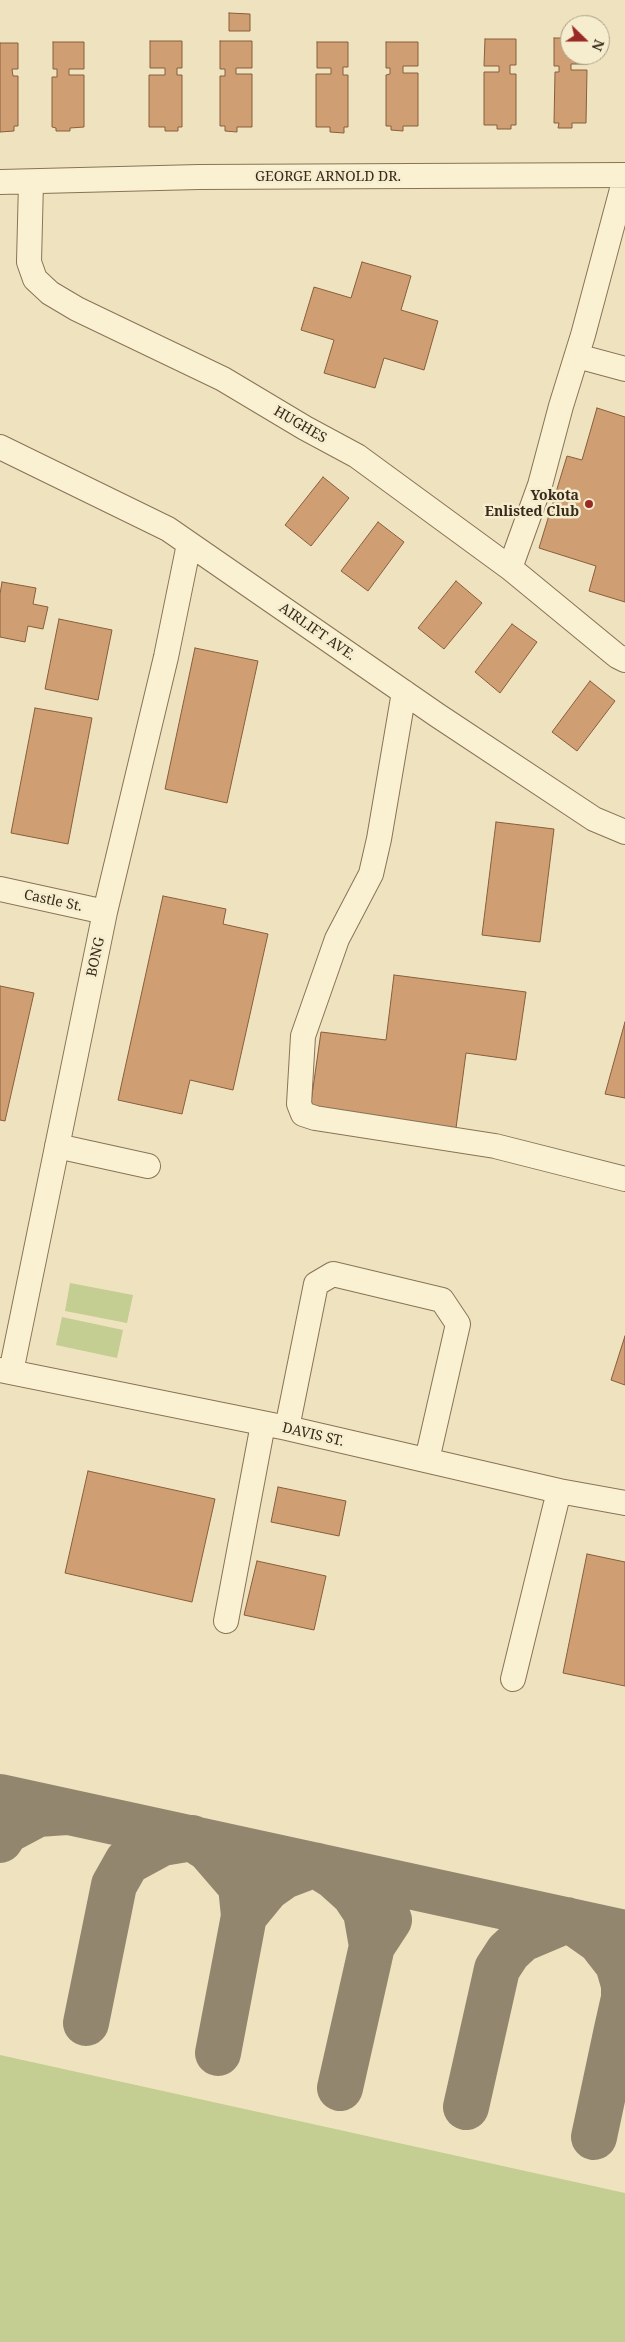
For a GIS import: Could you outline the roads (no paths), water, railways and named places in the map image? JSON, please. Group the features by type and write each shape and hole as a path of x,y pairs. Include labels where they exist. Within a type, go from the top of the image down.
{"street":[{"name":"GEORGE ARNOLD DR.","path":"0,182 209,177 625,177"},
{"path":"510,568 540,485 625,177"},
{"name":"HUGHES","path":"31,182 29,262 35,279 50,293 76,309 223,379 357,456 510,568 625,660"},
{"path":"577,356 617,367 625,382"},
{"name":"AIRLIFT AVE.","path":"0,447 168,529 404,692 594,818 625,832"},
{"name":"BONG","path":"5,1371 57,1146 105,912 166,657 189,544"},
{"path":"404,692 380,839 370,874 337,940 303,1036 299,1104 303,1114 315,1118 494,1146 625,1179"},
{"name":"Castle St.","path":"0,889 105,912"},
{"path":"57,1146 148,1166"},
{"path":"287,1428 316,1284 333,1274 442,1300 458,1324 427,1460"},
{"name":"DAVIS ST.","path":"5,1371 287,1428 559,1491 625,1504"},
{"path":"226,1621 263,1424"},
{"path":"512,1680 559,1491"}],"place":[{"name":"Yokota Enlisted Club","path":"589,504"}]}
